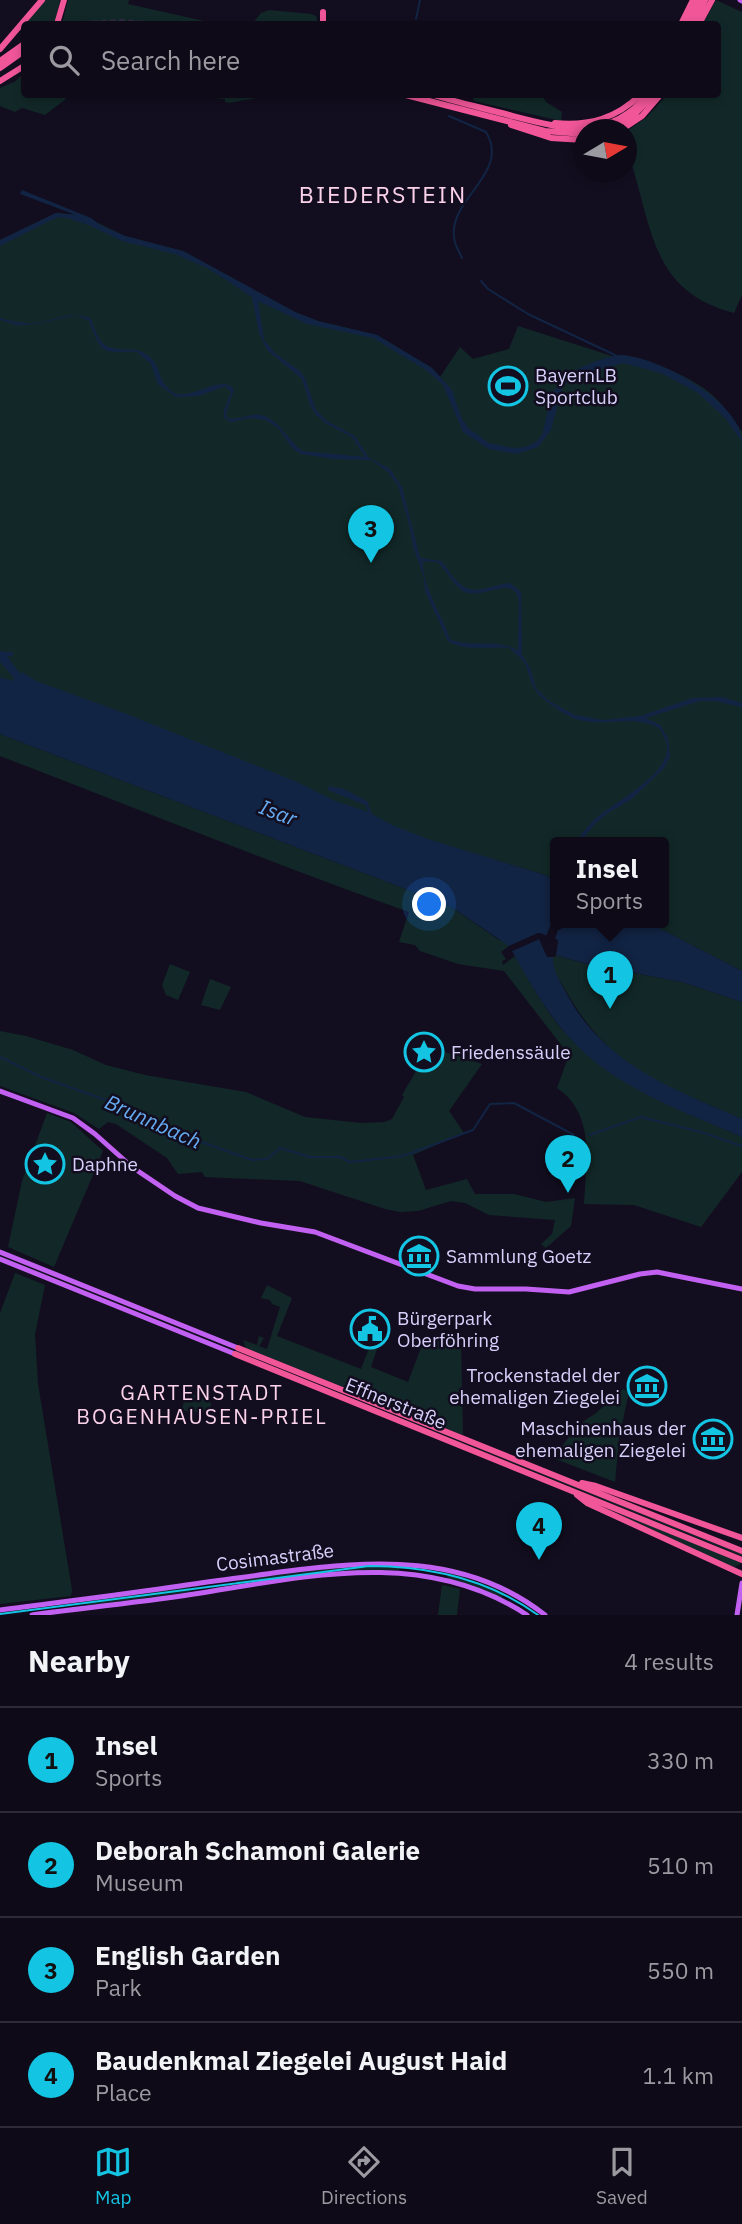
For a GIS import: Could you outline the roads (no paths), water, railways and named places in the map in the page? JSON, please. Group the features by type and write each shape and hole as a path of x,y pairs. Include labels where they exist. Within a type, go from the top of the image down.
{"highway":[{"path":"24,21 42,0"},
{"path":"58,21 64,0"},
{"path":"682,21 693,0"},
{"path":"688,21 699,0"},
{"path":"694,21 705,0"},
{"path":"701,21 712,0"},
{"path":"323,12 323,21"},
{"path":"0,49 21,24"},
{"path":"0,61 21,46"},
{"path":"0,68 21,53"},
{"path":"0,81 21,68"},
{"path":"542,124 571,124 607,118 637,98"},
{"path":"436,100 453,100 542,124 575,129 607,124 628,113 644,98"},
{"path":"627,119 650,98"},
{"path":"637,119 658,98"},
{"path":"436,100 506,122 553,132 574,133"},
{"path":"506,122 518,129 551,138 574,139"},
{"name":"Effnerstraße","path":"237,1351 567,1485 742,1560"},
{"path":"567,1485 596,1486 742,1538"},
{"path":"567,1485 587,1503 742,1574"},
{"name":"Effnerstraße","path":"567,1485 742,1551"}],"main road":[{"path":"0,1091 73,1118 132,1167 198,1208 315,1232 458,1286 569,1292 657,1272 742,1289"},
{"name":"Effnerstraße","path":"0,1252 237,1351"},
{"name":"Effnerstraße","path":"0,1259 237,1351"},
{"name":"Cosimastraße","path":"0,1610 214,1580 377,1563 424,1565 462,1574 503,1589 545,1615"},
{"name":"Cosimastraße","path":"32,1615 253,1584 382,1571 413,1573 452,1581 498,1598 527,1615"},
{"path":"737,1615 742,1583"}],"water":[{"path":"22,190 91,218 125,236 183,251 295,312 318,321 377,335 432,368 452,390 461,417 468,428 489,443 512,448 525,447 536,442 542,435 552,398 562,379 581,367 608,357 637,357 655,363 675,372 713,397 738,427 742,442 726,419 698,393 661,373 623,363 575,377 563,385 551,430 538,447 516,454 489,449 463,432 443,385 426,370 373,338 307,324 258,301 264,340 276,354 300,371 316,410 327,421 355,436 368,457 390,469 402,487 420,558 441,561 457,582 466,588 478,590 510,583 521,592 522,655 530,668 536,688 549,701 575,715 603,720 640,716 693,698 722,697 742,703 742,707 715,701 700,701 646,718 660,725 668,738 670,757 664,768 632,799 608,813 584,837 579,837 596,818 644,783 660,766 667,746 659,728 639,722 589,722 575,719 541,697 534,688 524,662 510,648 470,648 448,641 425,591 424,578 398,486 388,472 371,460 333,459 301,454 293,449 279,429 266,420 250,418 231,422 224,418 231,392 225,386 199,396 176,397 158,384 151,364 137,352 105,350 97,341 89,321 78,315 91,319 100,340 111,348 145,353 157,367 165,385 176,394 216,385 229,385 234,389 226,413 227,418 261,415 274,421 303,451 365,457 352,437 325,423 316,415 302,379 267,350 259,333 252,297 209,269 175,254 122,241 89,225 59,217 0,246 0,240 56,213 76,215 20,194","holes":["423,561 437,562 463,591 479,593 504,588 516,593 519,601 518,651 502,645 450,639 429,591"]},
{"path":"76,315 36,324 16,325 0,320 35,323"},
{"name":"Isar","path":"0,651 6,652 20,674 22,672 36,681 124,713 368,812 365,805 328,790 329,786 344,789 367,801 372,814 392,825 428,839 548,876 550,928 659,928 742,971 742,1002 682,982 587,964 556,955 558,940 540,933 509,946 450,906 0,734 0,677 13,681 14,678 0,662"},
{"path":"539,939 547,957 553,957 556,973 568,996 583,1020 601,1040 643,1072 742,1119 742,1137 649,1096 605,1070 586,1054 552,1016 512,951"}],"waterway":[{"path":"416,19 420,0"},
{"path":"449,116 486,132 492,147 486,173 460,210 455,223 454,240 462,258"},
{"path":"481,281 488,289 528,314 617,356"},
{"path":"0,654 11,654"},
{"name":"Brunnbach","path":"0,1057 41,1077 120,1105 177,1137 199,1141 252,1160 267,1159 280,1148 310,1157 340,1157 350,1162 403,1156 473,1130 490,1104 514,1103 574,1135"},
{"name":"Brunnbach","path":"589,1135 641,1117 701,1132 742,1146"}],"tram line":[{"path":"0,1614 369,1566 414,1569 458,1577 499,1592 538,1615"}],"place":[{"name":"BayernLB Sportclub","path":"508,386"},
{"name":"English Garden","path":"371,563"},
{"name":"Insel","path":"610,1009"},
{"name":"Friedenssäule","path":"424,1052"},
{"name":"Daphne","path":"45,1164"},
{"name":"Deborah Schamoni Galerie","path":"568,1193"},
{"name":"Sammlung Goetz","path":"419,1256"},
{"name":"Bürgerpark Oberföhring","path":"370,1329"},
{"name":"Trockenstadel der ehemaligen Ziegelei","path":"647,1386"},
{"name":"Maschinenhaus der ehemaligen Ziegelei","path":"713,1439"},
{"name":"Baudenkmal Ziegelei August Haid","path":"539,1560"}],"district":[{"name":"BIEDERSTEIN","path":"383,195"},
{"name":"GARTENSTADT BOGENHAUSEN-PRIEL","path":"202,1405"}]}
